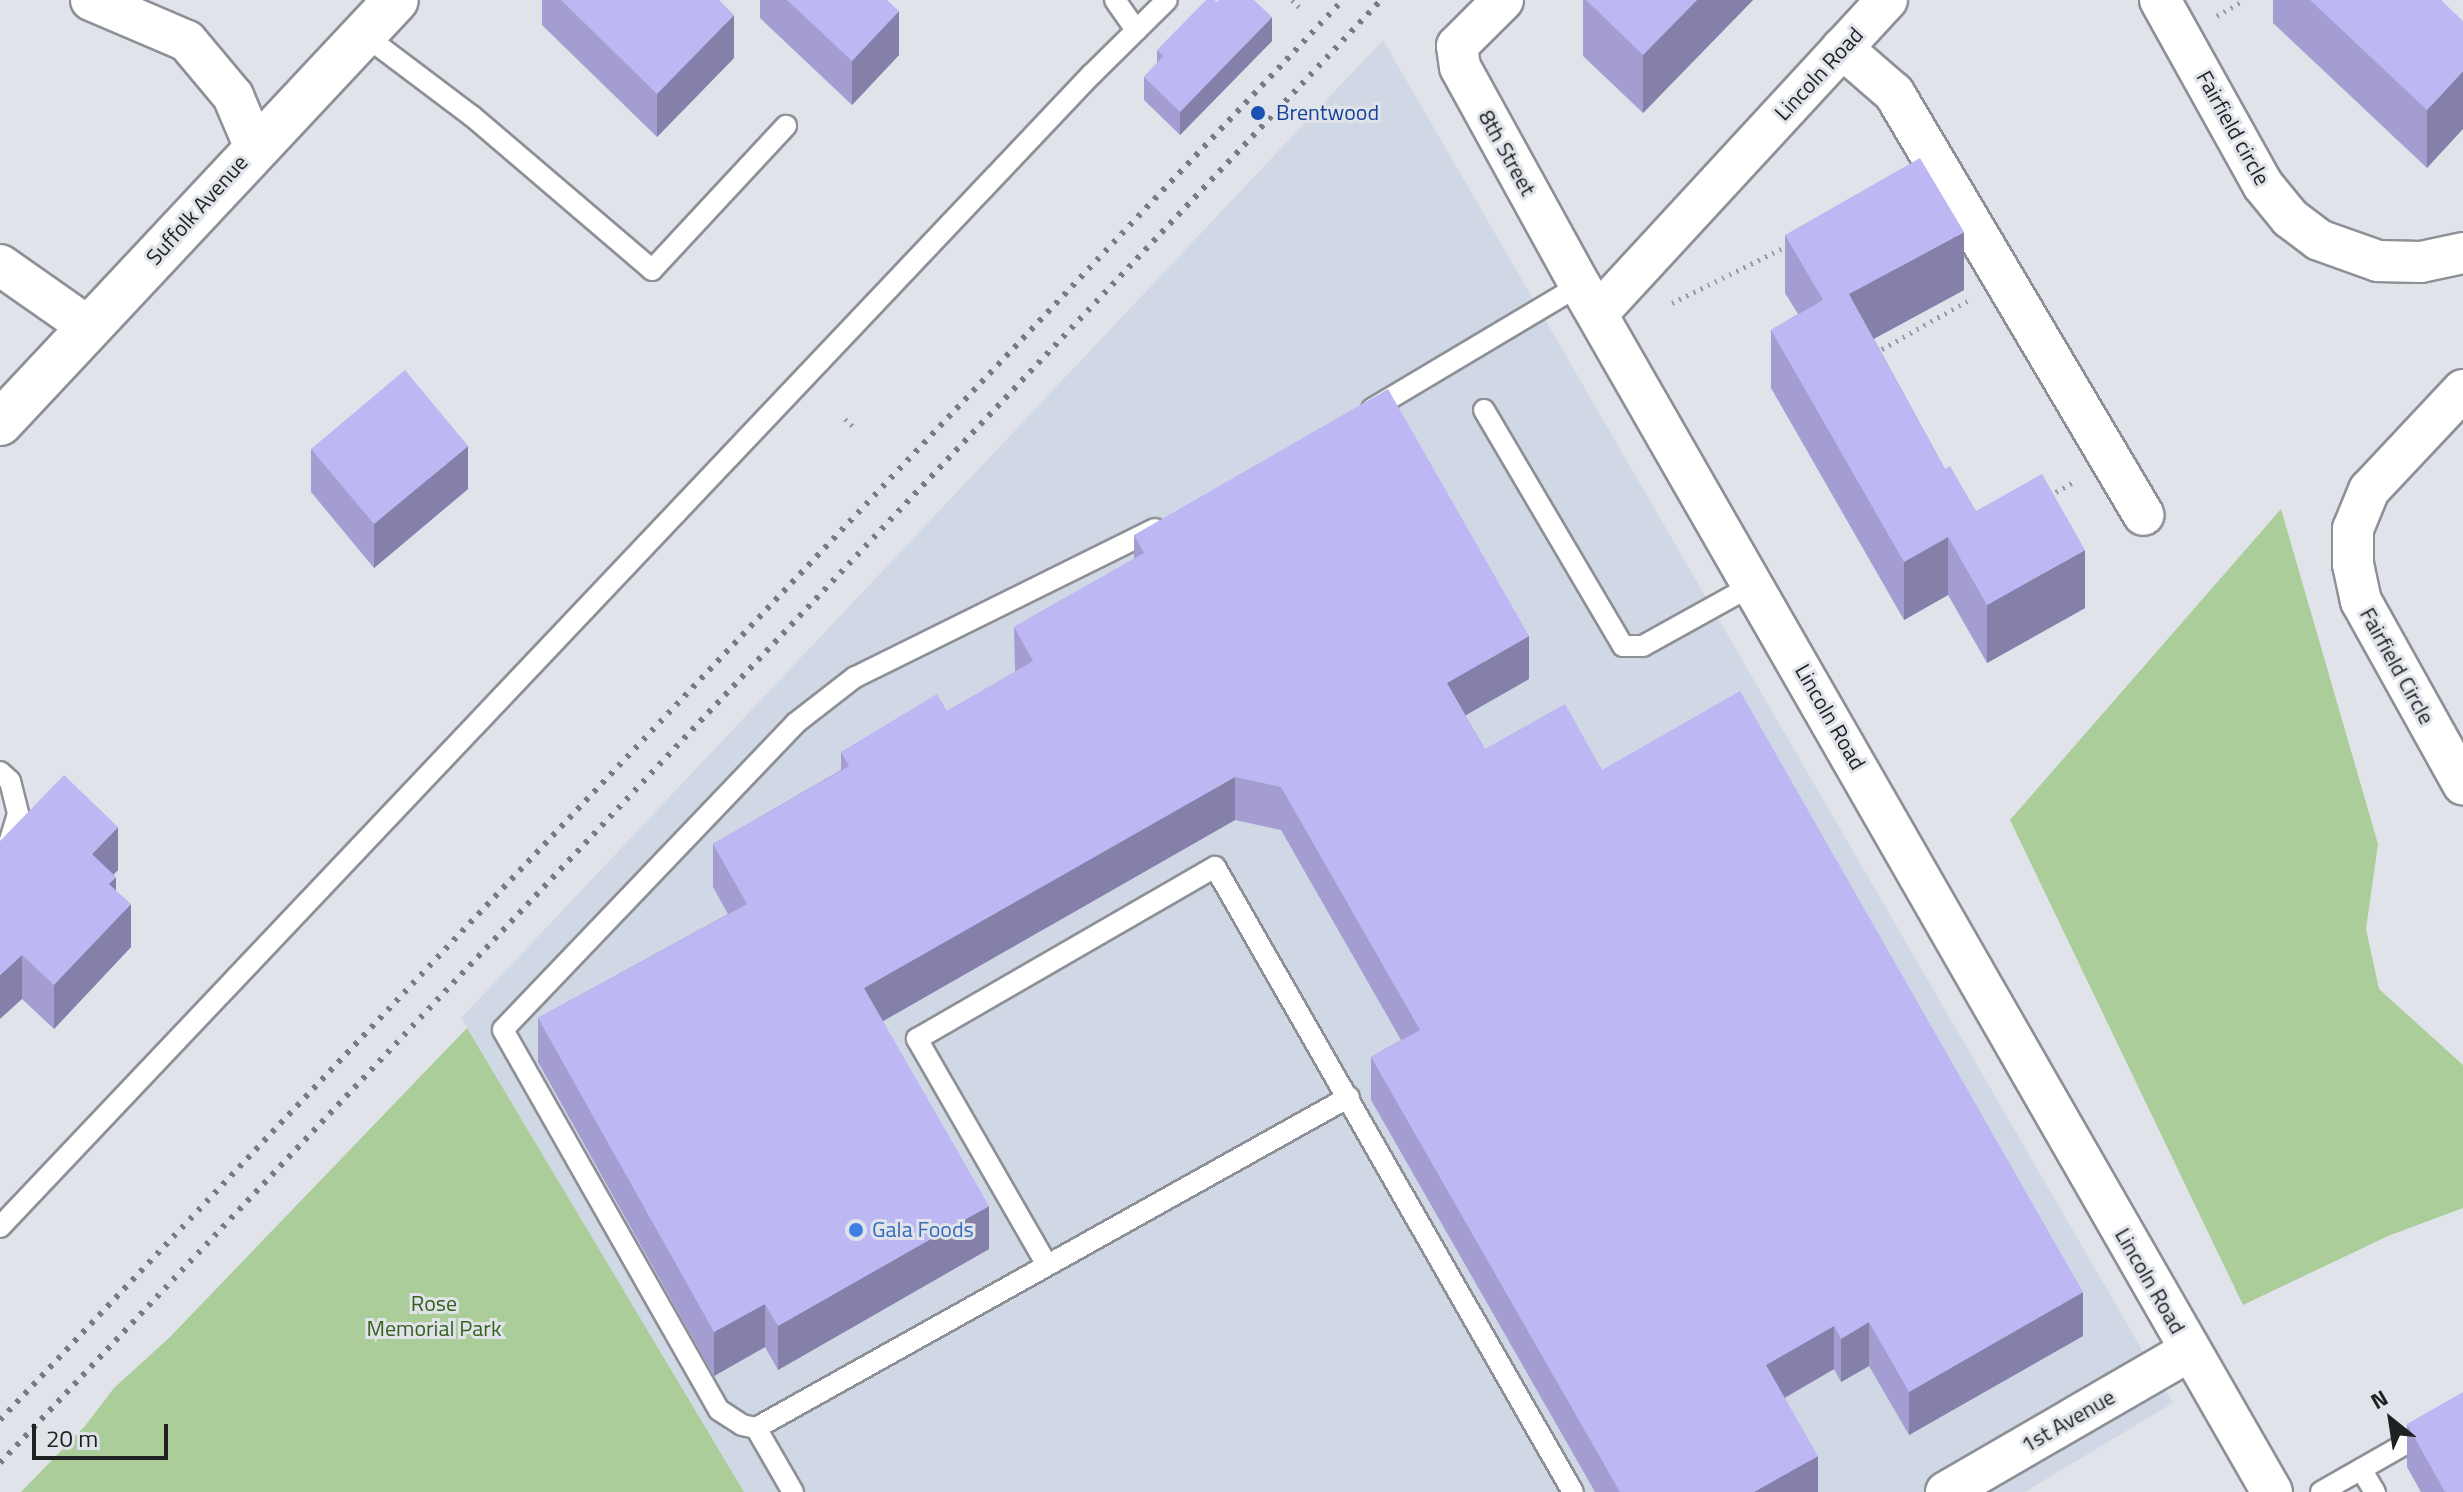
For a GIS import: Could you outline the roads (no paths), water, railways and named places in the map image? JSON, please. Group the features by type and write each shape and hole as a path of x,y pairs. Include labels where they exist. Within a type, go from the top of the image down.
{"main road":[{"name":"Suffolk Avenue","path":"0,423 396,0"}],"street":[{"path":"91,0 187,41 233,96 255,148"},
{"name":"8th Street","path":"1503,0 1457,46 1460,67 1589,299"},
{"name":"Lincoln Road","path":"1887,0 1589,299 1755,584 2272,1492"},
{"name":"Fairfield circle","path":"2160,0 2263,185 2290,218 2319,240 2378,261 2421,262 2463,253"},
{"path":"1842,48 1894,93 2144,515"},
{"path":"0,265 90,328"},
{"name":"Fairfield Circle","path":"2463,390 2369,490 2353,529 2353,564 2361,601 2463,784"},
{"name":"1st Avenue","path":"1946,1492 2189,1351"}],"lane":[{"path":"1115,0 1136,30"},
{"path":"0,1227 1167,0"},
{"path":"363,34 472,116 652,270 786,126"},
{"path":"1357,417 1589,299"},
{"path":"1484,410 1623,646 1643,646 1755,584"},
{"path":"1176,518 855,677 796,723 503,1030 719,1410 742,1425 756,1428 1349,1097"},
{"path":"0,772 10,781 18,814 9,844 0,850"},
{"path":"1047,1265 917,1039 1215,867 1573,1492"},
{"path":"2321,1492 2463,1411"},
{"path":"756,1428 793,1492"},
{"path":"2361,1469 2375,1492"}],"railway":[{"path":"0,1420 1343,0"},
{"path":"0,1463 1381,0"}],"place":[{"name":"Brentwood","path":"1258,113"},
{"name":"Gala Foods","path":"856,1230"}],"park label":[{"name":"Rose Memorial Park","path":"434,1316"}]}
